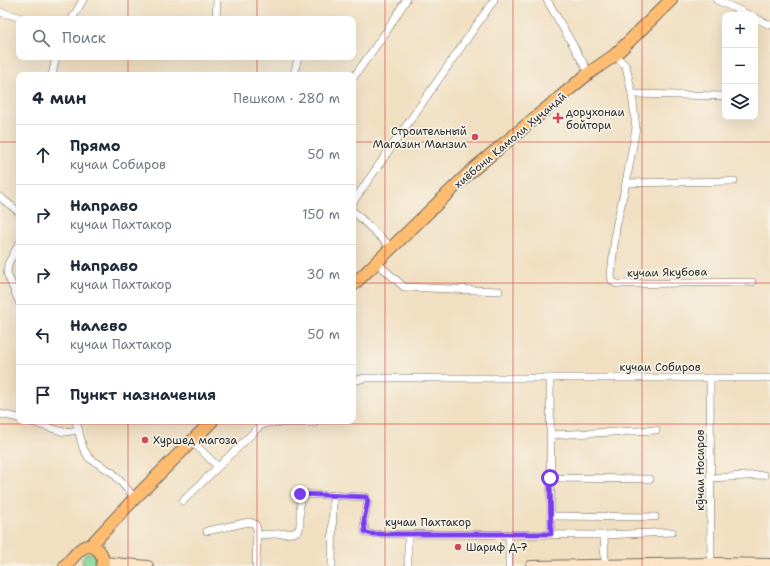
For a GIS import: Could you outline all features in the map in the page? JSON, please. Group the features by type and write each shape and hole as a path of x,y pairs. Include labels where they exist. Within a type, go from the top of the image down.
{"main road":[{"name":"хиёбони Камоли Хуҷандӣ","path":"356,282 470,172 589,73 614,55 671,0"},
{"path":"65,566 81,549 90,546 135,498 209,424"},
{"path":"103,562 106,554 107,527"},
{"path":"90,546 99,550 103,562"},
{"path":"78,552 76,561 78,566"},
{"path":"103,562 148,566"},
{"path":"531,566 605,564 770,564"}],"street":[{"path":"74,16 83,0"},
{"path":"216,16 217,0"},
{"path":"356,74 388,30 406,0"},
{"path":"356,198 494,0"},
{"path":"548,0 589,73"},
{"path":"717,0 743,12"},
{"path":"0,12 16,16"},
{"path":"758,19 770,25"},
{"name":"кучаи Якубова","path":"614,55 626,66 632,94 636,128 616,227 611,275 612,281 617,284 752,282"},
{"path":"53,72 55,60"},
{"path":"295,72 297,60"},
{"path":"632,94 722,96"},
{"path":"626,183 734,181"},
{"path":"0,197 16,210"},
{"path":"356,214 391,247"},
{"path":"16,249 4,272 16,296"},
{"path":"376,262 404,287 499,291"},
{"name":"кучаи Собиров","path":"356,380 365,378 770,378"},
{"path":"550,378 551,534"},
{"name":"кӯчаи Носиров","path":"710,378 711,564"},
{"path":"0,414 16,417"},
{"path":"38,424 64,432 79,430"},
{"path":"77,424 83,448 89,458 113,473 135,498"},
{"path":"184,501 260,426 265,424"},
{"path":"550,436 656,430"},
{"path":"192,441 218,467"},
{"path":"710,478 764,475"},
{"path":"550,478 650,479"},
{"name":"кучаи Пахтакор","path":"257,535 294,533 299,530 300,494 366,497 368,501 364,520 365,532 371,534 604,535 672,532"},
{"path":"332,566 333,496"},
{"path":"550,516 655,516"},
{"path":"207,531 249,522 255,524 257,529 256,566"},
{"path":"509,534 509,566"},
{"path":"408,535 408,566"},
{"path":"604,535 605,564"}],"green space":[{"path":"87,553 93,553 97,558 96,566 83,565 82,558"}],"place":[{"name":"дорухонаи бойтори","path":"558,118"},
{"name":"Строительный Магазин Манзил","path":"475,137"},
{"name":"Хуршед магоза","path":"145,440"},
{"name":"Шариф Д-7","path":"458,547"}],"route":[{"path":"300,494 366,497 368,501 364,520 365,532 371,534 551,534 550,478"}]}
